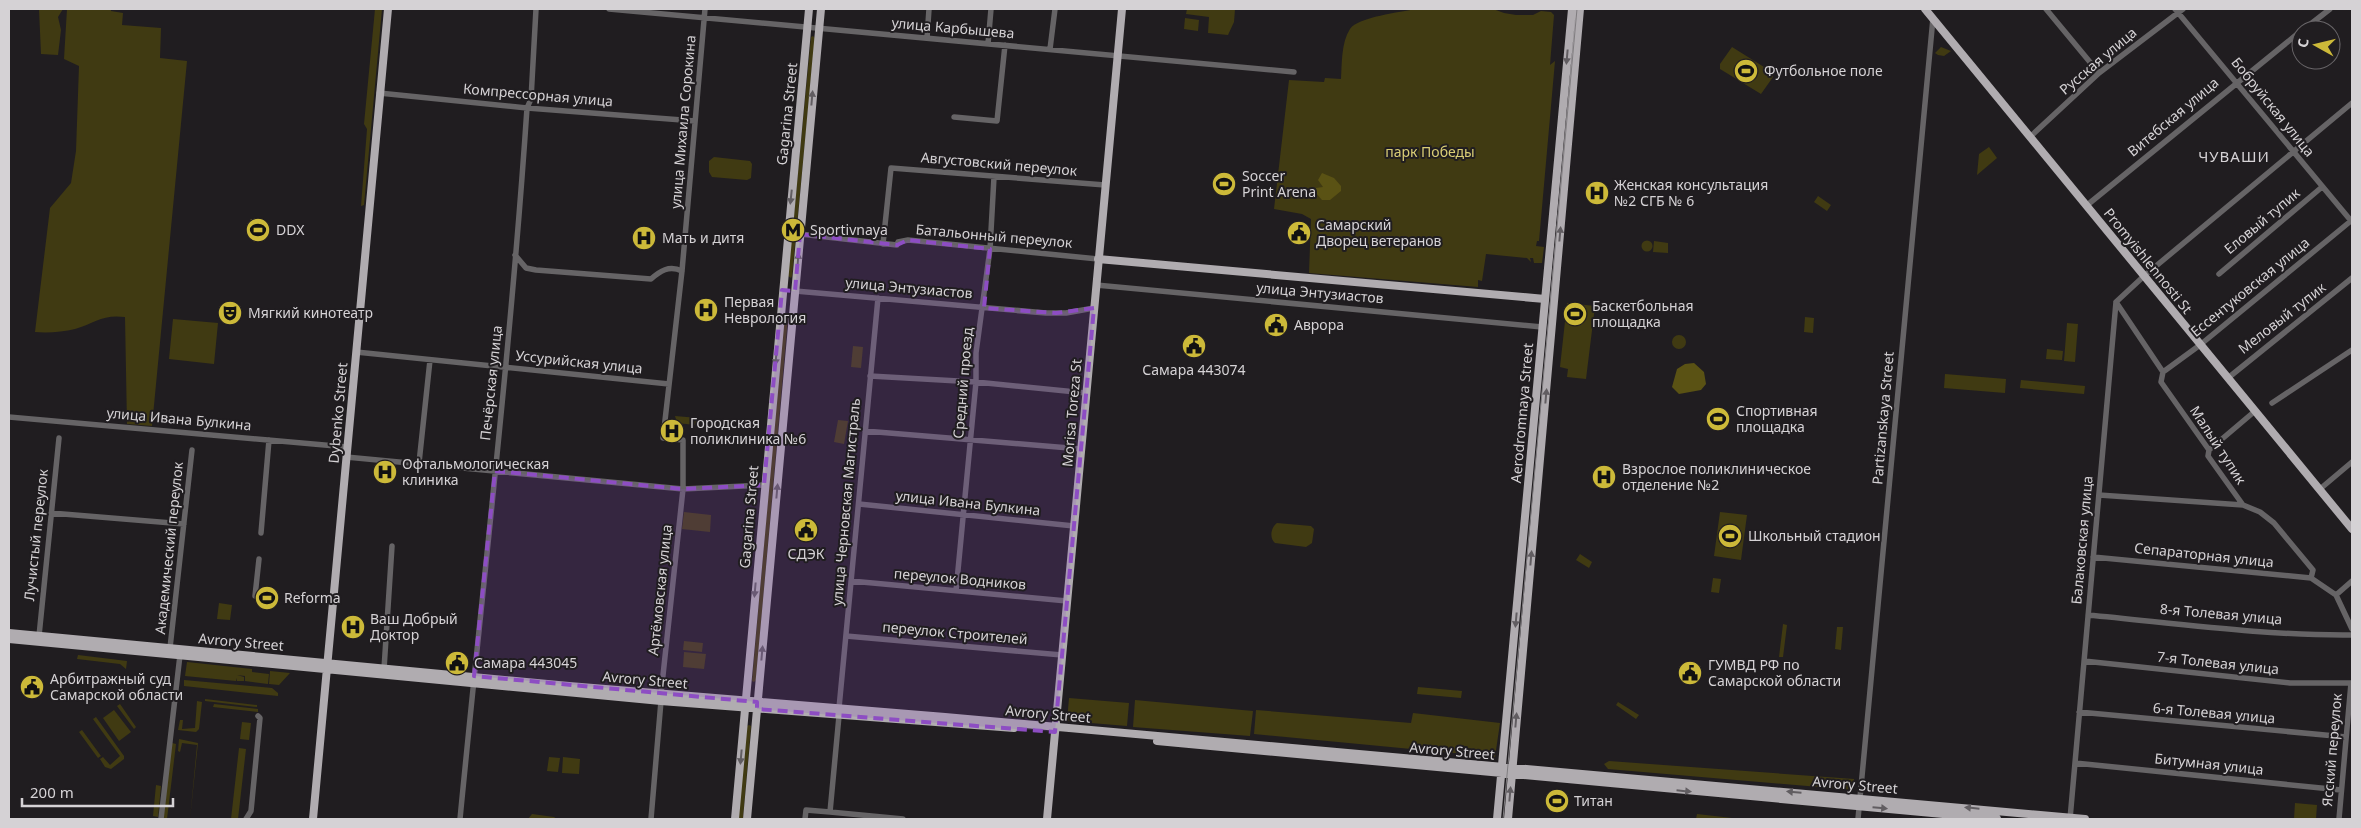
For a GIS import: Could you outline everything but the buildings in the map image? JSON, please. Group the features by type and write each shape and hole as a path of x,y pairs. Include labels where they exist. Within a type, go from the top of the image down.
{"main road":[{"name":"Dybenko Street","path":"313,819 388,9"},
{"name":"Gagarina Street","path":"735,819 764,485 809,9"},
{"name":"Gagarina Street","path":"747,819 820,9"},
{"name":"Morisa Toreza St","path":"1047,819 1122,9"},
{"name":"Aerodromnaya Street","path":"1497,819 1572,9"},
{"name":"Aerodromnaya Street","path":"1508,819 1580,9"},
{"name":"Promyishlennosti St","path":"1926,9 2352,529"},
{"name":"улица Энтузиастов","path":"1098,259 1545,299"},
{"name":"улица Энтузиастов","path":"782,290 795,291"},
{"name":"Avrory Street","path":"9,633 473,680"},
{"name":"Avrory Street","path":"9,639 180,655 384,669 661,701 745,704 1056,729 1997,819"},
{"name":"Avrory Street","path":"1512,772 1860,798 2086,819"}],"street":[{"name":"Печёрская улица","path":"460,819 506,367 527,108 531,99 536,9"},
{"name":"улица Карбышева","path":"609,9 1294,72"},
{"name":"улица Михаила Сорокина","path":"683,489 683,440 662,438 682,271 705,9"},
{"path":"927,38 929,9"},
{"path":"988,44 991,9"},
{"path":"1050,49 1055,9"},
{"path":"2046,9 2099,73"},
{"name":"Витебская улица","path":"2316,20 2330,9"},
{"name":"Русская улица","path":"2031,136 2099,73 2179,10"},
{"name":"Бобруйская улица","path":"2179,10 2292,151 2352,221"},
{"name":"Partizanskaya Street","path":"1858,819 1933,18"},
{"name":"Витебская улица","path":"2086,206 2237,81 2291,39"},
{"path":"954,116 997,121 1005,45"},
{"name":"Компрессорная улица","path":"379,93 527,108 695,121"},
{"path":"2116,302 2144,276 2292,151 2352,103"},
{"name":"Августовский переулок","path":"883,244 891,168 1105,185"},
{"name":"Средний проезд","path":"956,591 976,382 976,353 990,248 988,244 994,177"},
{"name":"Еловый тупик","path":"2219,274 2322,187"},
{"name":"Ессентуковская улица","path":"2163,372 2200,345 2352,221"},
{"name":"Батальонный переулок","path":"800,234 897,245 898,242 908,240 1098,259"},
{"path":"515,255 526,268 536,270 651,279 660,272 669,269 682,271"},
{"name":"Меловый тупик","path":"2228,378 2352,278"},
{"name":"улица Энтузиастов","path":"1096,285 1542,327"},
{"name":"улица Энтузиастов","path":"795,291 1056,313 1094,308"},
{"name":"улица Черновская Магистраль","path":"830,812 878,298"},
{"name":"Малый тупик","path":"2116,302 2163,372 2161,382 2208,450 2208,456 2243,505 2260,512 2274,523 2313,570 2311,578"},
{"name":"Балаковская улица","path":"2070,818 2116,302"},
{"path":"2272,404 2352,350"},
{"name":"Уссурийская улица","path":"356,352 669,384"},
{"path":"419,463 430,360"},
{"path":"870,376 976,382 1086,393"},
{"path":"2208,450 2255,412"},
{"name":"улица Ивана Булкина","path":"9,417 347,447"},
{"path":"865,431 1081,449"},
{"name":"Лучистый переулок","path":"39,636 59,438"},
{"path":"261,533 268,440"},
{"name":"Академический переулок","path":"170,648 192,450"},
{"path":"346,457 683,489 764,485"},
{"path":"2320,489 2352,462"},
{"name":"Артёмовская улица","path":"651,819 683,489"},
{"path":"2099,495 2243,505"},
{"name":"улица Ивана Булкина","path":"859,504 1074,526"},
{"path":"51,513 184,524"},
{"path":"384,669 392,546"},
{"name":"Сепараторная улица","path":"2093,557 2311,578"},
{"path":"255,596 259,559"},
{"path":"2311,578 2336,595 2352,629"},
{"name":"переулок Водников","path":"851,581 1067,601"},
{"path":"2336,595 2352,581"},
{"name":"8-я Толевая улица","path":"2088,615 2218,627 2352,635"},
{"name":"переулок Строителей","path":"846,636 1062,655"},
{"path":"161,819 180,655"},
{"name":"7-я Толевая улица","path":"2084,661 2272,681 2350,683"},
{"name":"Ясский переулок","path":"2339,819 2350,683"},
{"name":"6-я Толевая улица","path":"2079,712 2346,737"},
{"path":"246,819 251,811 260,718 258,716"},
{"name":"Битумная улица","path":"2075,763 2342,790"},
{"path":"805,819 806,810 830,812 852,817 903,819"}],"highlighted area":[{"path":"800,234 897,245 908,240 990,249 984,308 1056,313 1094,308 1055,732 757,709 757,702 474,676 495,471 683,489 764,485 782,290 795,291"}],"green space":[{"path":"39,9 63,9 58,17 61,30 58,55 41,54"},
{"path":"67,9 111,9 111,11 123,13 122,25 161,28 160,58 187,61 152,426 127,424 125,317 105,318 66,331 35,332 50,208 71,183 76,151 79,66 64,59"},
{"path":"375,9 382,9 364,205 361,206 367,129 364,124"},
{"path":"1187,9 1235,9 1234,22 1228,35 1208,33 1209,17 1186,14"},
{"name":"парк Победы","path":"1416,9 1493,9 1516,15 1533,15 1541,11 1551,12 1554,15 1550,65 1555,61 1539,241 1537,241 1536,246 1544,247 1542,263 1534,263 1533,258 1530,258 1531,262 1527,258 1486,254 1482,281 1478,280 1478,287 1309,273 1311,219 1302,214 1274,209 1289,80 1324,82 1325,78 1341,79 1343,47 1350,29 1370,18"},
{"path":"1185,18 1199,20 1198,31 1184,29"},
{"path":"811,37 815,38 791,278 788,276"},
{"name":"Футбольное поле","path":"1732,47 1772,72 1773,77 1761,94 1720,69 1720,64"},
{"path":"1941,47 1951,51 1944,56 1938,55 1935,53"},
{"path":"1989,147 1997,158 1977,175 1979,154"},
{"path":"714,157 750,161 752,164 751,178 747,180 712,177 709,172 709,161"},
{"path":"1818,196 1831,205 1827,211 1814,202"},
{"path":"1647,240 1653,246 1647,252 1641,246"},
{"path":"1654,241 1668,243 1668,253 1653,252"},
{"path":"1567,303 1595,306 1586,379 1567,377 1568,369 1560,367"},
{"path":"784,316 788,317 756,680 754,682 752,681"},
{"path":"1805,317 1814,318 1813,333 1804,332"},
{"path":"173,319 218,323 214,364 169,359"},
{"path":"2067,323 2078,324 2075,362 2064,361"},
{"path":"1679,335 1684,337 1686,342 1684,347 1679,349 1674,347 1672,342 1674,337"},
{"path":"853,346 863,347 861,368 851,367"},
{"path":"2047,349 2063,351 2062,360 2046,359"},
{"path":"1945,374 2006,379 2005,393 1944,388"},
{"path":"2021,380 2085,386 2084,394 2020,388"},
{"name":"Спортивная площадка","path":"1712,410 1728,420 1723,429 1707,418"},
{"path":"675,416 698,418 695,425 677,423"},
{"path":"838,420 848,421 844,444 834,442"},
{"path":"684,512 711,515 710,532 682,529"},
{"name":"Школьный стадион","path":"1720,512 1747,515 1741,560 1714,556"},
{"path":"1277,523 1311,526 1314,529 1312,543 1306,547 1275,543 1272,533 1273,527"},
{"path":"1580,554 1592,562 1589,568 1576,560"},
{"path":"1713,578 1721,579 1719,593 1711,592"},
{"path":"219,603 232,605 230,620 217,619"},
{"path":"1783,624 1787,625 1783,657 1779,657"},
{"path":"1837,627 1843,627 1841,650 1835,649"},
{"path":"684,641 703,643 702,652 683,650"},
{"path":"684,652 706,654 704,669 683,667"},
{"path":"78,655 127,661 126,669 120,664 77,659"},
{"path":"187,662 252,669 252,672 269,674 268,684 245,681 245,676 237,675 244,677 244,681 237,681 237,678 236,681 185,676"},
{"path":"270,671 290,673 279,685 269,684"},
{"path":"184,680 272,688 278,693 278,696 184,686"},
{"path":"1418,687 1462,691 1461,698 1417,694"},
{"path":"1069,698 1129,703 1127,726 1067,721"},
{"path":"205,699 257,705 257,707 205,701"},
{"path":"1135,700 1253,711 1250,736 1133,727"},
{"path":"197,701 202,702 199,729 196,732 178,730 180,720 183,720 182,729 195,728"},
{"path":"1618,702 1639,715 1636,719 1616,705"},
{"path":"120,704 136,727 134,729 117,706"},
{"path":"214,704 258,709 258,712 213,707"},
{"path":"114,710 131,732 119,741 103,718"},
{"path":"1256,710 1411,723 1413,713 1500,723 1495,757 1254,734"},
{"path":"96,717 124,756 124,759 111,769 105,767 100,759 103,757 110,765 120,756 93,719"},
{"path":"242,722 251,723 249,740 240,739"},
{"path":"747,726 751,726 743,819 738,819"},
{"path":"82,730 101,756 98,758 79,732"},
{"path":"179,739 198,743 190,819 197,745 182,743 180,752 178,751"},
{"path":"172,743 176,744 167,819 163,819"},
{"path":"239,748 246,749 238,819 231,819"},
{"path":"549,757 560,758 558,772 547,771"},
{"path":"563,757 580,759 579,774 562,773"},
{"path":"1609,761 1854,779 1854,790 1608,769 1604,764"},
{"path":"156,785 161,786 158,817 153,816"},
{"path":"2295,803 2317,805 2316,819 2294,819"},
{"path":"532,814 554,817 557,819 528,819"},
{"path":"1697,814 1741,819 1696,819"}],"shaded area":[{"path":"1322,173 1334,178 1341,186 1341,191 1330,200 1322,200 1315,192 1316,188 1323,187 1318,180"},
{"path":"1694,363 1704,372 1706,384 1701,390 1679,394 1672,387 1677,369 1685,364"}],"tram line":[{"path":"1503,819 1577,9"}],"place":[{"name":"Футбольное поле","path":"1746,71"},
{"name":"Soccer Print Arena","path":"1224,184"},
{"name":"Женская консультация №2 СГБ № 6","path":"1597,193"},
{"name":"DDX","path":"258,230"},
{"name":"Sportivnaya","path":"793,230"},
{"name":"Самарский Дворец ветеранов","path":"1299,233"},
{"name":"Мать и дитя","path":"644,238"},
{"name":"Первая Неврология","path":"706,310"},
{"name":"Мягкий кинотеатр","path":"230,313"},
{"name":"Баскетбольная площадка","path":"1575,314"},
{"name":"Аврора","path":"1276,325"},
{"name":"Самара 443074","path":"1194,346"},
{"name":"Спортивная площадка","path":"1718,419"},
{"name":"Городская поликлиника №6","path":"672,431"},
{"name":"Офтальмологическая клиника","path":"385,472"},
{"name":"Взрослое поликлиническое отделение №2","path":"1604,477"},
{"name":"СДЭК","path":"806,530"},
{"name":"Школьный стадион","path":"1730,536"},
{"name":"Reforma","path":"267,598"},
{"name":"Ваш Добрый Доктор","path":"353,627"},
{"name":"Самара 443045","path":"457,663"},
{"name":"ГУМВД РФ по Самарской области","path":"1690,673"},
{"name":"Арбитражный суд Самарской области","path":"32,687"},
{"name":"Титан","path":"1557,801"}],"district":[{"name":"ЧУВАШИ","path":"2234,157"}]}
